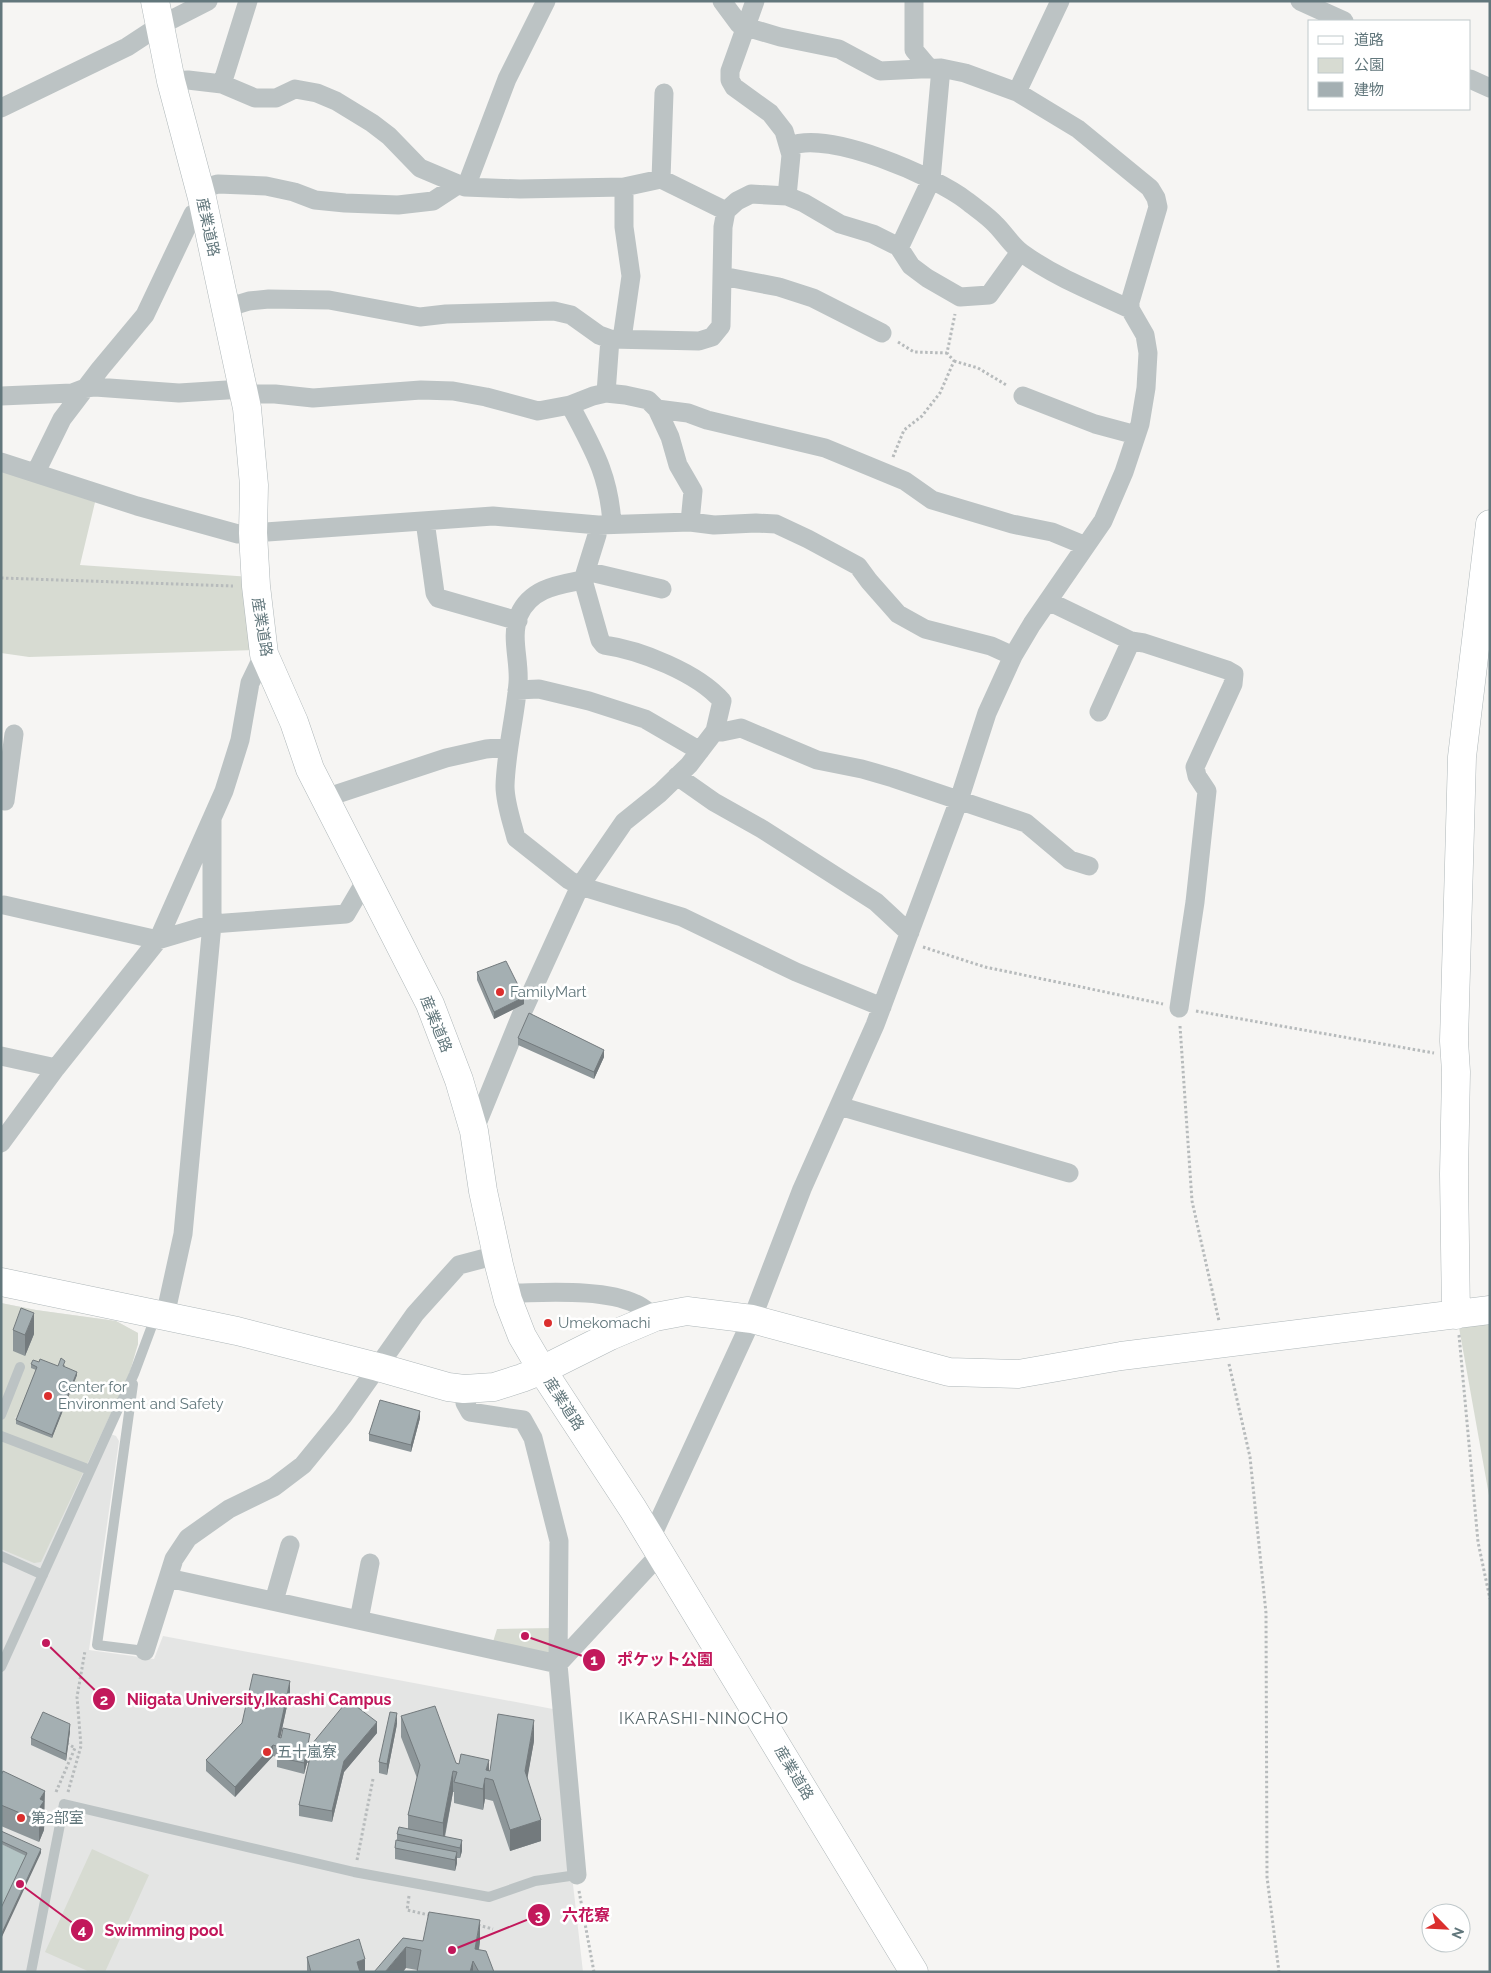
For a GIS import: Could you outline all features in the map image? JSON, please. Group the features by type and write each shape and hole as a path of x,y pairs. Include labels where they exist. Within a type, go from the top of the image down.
{"street":[{"path":"1,108 127,47 157,13 208,1"},
{"path":"222,84 248,1"},
{"path":"36,472 62,418 145,316 189,220 202,199 218,184 257,186 294,192 315,200 398,205 433,202 464,186 469,179 507,79 546,1"},
{"path":"558,1664 656,1546 752,1319 802,1188 882,1007 959,800 987,713 1013,656 1103,521 1124,472 1136,435 1146,388 1148,354 1145,336 1130,309 1130,302 1158,207 1156,198 1143,182 1078,129 1017,92 965,73 935,68 880,70 839,49 780,37 739,24 722,1"},
{"path":"755,1 730,71 730,80 734,87 770,113 784,131 790,146 791,155 787,196"},
{"path":"914,1 914,50 935,68"},
{"path":"1017,92 1060,1"},
{"path":"1300,1 1342,20"},
{"name":"産業道路","path":"157,13 171,81 202,199 247,408 254,485 253,533 256,586 264,654 294,722 310,769 430,1004 459,1080 474,1131 482,1191 496,1255 522,1336 656,1546 914,1972"},
{"path":"898,246 901,244 931,180 935,68"},
{"path":"1471,79 1490,88"},
{"path":"171,81 188,80 222,84 255,98 276,98 295,89 317,93 372,123 389,136 420,168 464,186 520,189 624,187 661,179 726,211"},
{"path":"661,179 664,92"},
{"path":"790,146 798,143 812,142 842,147 870,154 931,180 965,200 987,218 1020,252 1058,275 1130,309"},
{"path":"606,393 616,339 632,276 624,227 624,187"},
{"path":"226,308 249,301 269,298 329,300 420,317 446,314 554,311 571,315 599,335 616,339 699,341 712,337 721,326 723,227 726,211 737,201 751,194 787,196 804,203 840,224 873,234 898,246 911,266 927,278 960,297 988,295 1020,252"},
{"path":"722,276 779,287 813,298 882,333"},
{"path":"1,396 72,393 85,388 110,387 180,393 243,391 313,398 421,390 486,397 538,411 570,405 606,393 648,400 657,409 670,437 678,465 693,491 690,522"},
{"path":"1024,396 1095,424 1136,435"},
{"path":"474,1131 522,1013 580,886 624,822 677,776 700,751 715,731 722,701 716,694 692,677 651,656 604,645 600,640 585,576 611,503 595,451 570,405"},
{"path":"657,409 688,413 707,420 825,448 905,481 932,500 1012,524 1052,532 1086,546"},
{"path":"1,462 137,506 238,534 493,516 605,524 690,522 714,525 776,524 808,538 858,566 868,581 898,614 925,630 991,646 1013,656"},
{"path":"425,522 435,593 438,598 518,621"},
{"path":"1456,1315 1454,1193 1456,1072 1454,1057 1462,757 1490,524"},
{"path":"662,589 585,576 542,590 530,600 519,616 514,641 518,682 508,747 505,788 516,838 569,880 580,886 682,917 796,972 882,1007"},
{"path":"1048,601 1131,641 1162,649 1234,674 1233,684 1195,767 1197,776 1207,791 1195,902 1179,1008"},
{"path":"1099,712 1131,641"},
{"path":"1,1143 56,1068 158,940 212,818 240,740 250,683 264,654"},
{"path":"517,690 539,689 590,701 645,719 700,751"},
{"path":"715,731 722,732 741,728 817,760 862,769 1026,823 1070,860 1089,866"},
{"path":"1,800 5,801 14,734"},
{"path":"325,798 446,758 486,749 508,747"},
{"path":"677,776 714,802 762,829 876,902 904,928 908,937"},
{"path":"161,1315 184,1234 212,924 212,818"},
{"path":"4,905 158,940 212,924 346,914 366,880"},
{"path":"1,1056 56,1068"},
{"path":"839,1106 1069,1172"},
{"path":"145,1652 174,1559 188,1538 230,1509 274,1487 302,1465 342,1416 415,1314 458,1265 496,1255"},
{"path":"1,1282 237,1331 448,1387 469,1389 494,1387 542,1370 610,1336 655,1317 687,1310 752,1319 949,1372 1018,1374 1121,1356 1490,1310"},
{"path":"507,1293 569,1293 615,1297 636,1304 655,1317"},
{"path":"469,1389 465,1403 470,1412 523,1420 533,1438 559,1541 558,1664 577,1875"},
{"path":"274,1601 290,1545"},
{"path":"359,1620 370,1563"},
{"path":"168,1578 558,1664"}],"lane":[{"path":"1,1667 161,1315"},
{"path":"1,1415 20,1367"},
{"path":"134,1374 97,1645 145,1652"},
{"path":"1,1436 90,1470"},
{"path":"1,1556 43,1575"},
{"path":"31,1972 64,1804 354,1872 489,1897 535,1881 577,1875"}],"path":[{"path":"947,353 952,322 960,297"},
{"path":"882,333 914,352 947,353 954,361 978,368 1024,396"},
{"path":"887,474 904,430 922,416 940,393 954,361"},
{"path":"1,578 256,586"},
{"path":"908,937 985,966 1179,1008 1454,1057"},
{"path":"1179,1008 1192,1201 1250,1457 1266,1612 1267,1877 1279,1972"},
{"path":"1456,1315 1478,1542 1490,1599"},
{"path":"62,1814 49,1808 75,1748 68,1744"},
{"path":"354,1872 373,1780"},
{"path":"577,1875 594,1972"},
{"path":"411,1883 407,1910 436,1916"},
{"path":"474,1925 493,1929"}],"shaded area":[{"path":"1,1303 36,1310 116,1321 138,1333 138,1344 103,1431 116,1436 119,1441 89,1650 154,1659 163,1636 553,1709 583,1972 1,1972"},
{"path":"1,1844 27,1856 1,1911"}],"green space":[{"path":"1,463 97,494 80,565 251,577 258,650 29,657 1,653"},
{"path":"1,1303 36,1310 116,1321 138,1333 138,1344 129,1375 41,1562 34,1563 1,1549","holes":["58,1370 18,1419 14,1417 18,1417 37,1371"]},
{"path":"1458,1322 1490,1322 1490,1501"},
{"path":"555,1628 555,1655 492,1645 497,1629"},
{"path":"92,1849 149,1875 105,1972 90,1972 45,1952"}],"building":[{"name":"FamilyMart","path":"506,961 524,997 494,1012 477,972"},
{"path":"529,1013 604,1050 594,1072 518,1038"},
{"path":"21,1308 34,1313 25,1335 13,1330"},
{"name":"Center for Environment and Safety","path":"61,1358 65,1361 63,1366 77,1372 52,1435 16,1420 37,1367 31,1364 33,1360 39,1362 40,1359 58,1366"},
{"path":"380,1400 420,1411 411,1445 369,1434"},
{"name":"五十嵐寮","path":"253,1674 290,1681 278,1737 281,1738 283,1728 310,1734 308,1744 312,1744 348,1700 377,1722 344,1761 332,1811 299,1805 311,1753 307,1752 304,1763 277,1757 279,1747 273,1745 235,1787 206,1760 242,1723"},
{"path":"435,1706 456,1763 459,1764 461,1754 489,1760 486,1770 490,1771 498,1714 534,1720 525,1771 541,1820 510,1830 493,1780 485,1778 483,1789 454,1782 457,1772 453,1771 443,1823 408,1815 420,1765 401,1716"},
{"path":"43,1712 70,1724 66,1754 31,1738"},
{"path":"390,1712 397,1713 387,1764 379,1762"},
{"path":"3,1771 45,1791 40,1799 44,1801 40,1807 44,1809 39,1821 1,1805 1,1775"},
{"path":"399,1827 462,1840 460,1848 397,1834"},
{"path":"1,1831 41,1849 1,1935 1,1908 27,1853 1,1841"},
{"path":"396,1840 457,1852 455,1860 395,1848"},
{"path":"429,1912 480,1920 475,1949 486,1951 494,1972 479,1972 473,1961 470,1972 417,1972 421,1950 406,1947 385,1972 374,1972 403,1938 423,1941"},
{"path":"359,1939 365,1959 357,1962 360,1972 311,1972 307,1957"}],"place":[{"name":"FamilyMart","path":"500,992"},
{"name":"Umekomachi","path":"548,1323"},
{"name":"Center for Environment and Safety","path":"48,1396"},
{"name":"ポケット公園","path":"525,1636"},
{"name":"Niigata University,Ikarashi Campus","path":"46,1643"},
{"name":"五十嵐寮","path":"267,1752"},
{"name":"第2部室","path":"21,1818"},
{"name":"Swimming pool","path":"20,1884"},
{"name":"六花寮","path":"452,1950"}],"district":[{"name":"IKARASHI-NINOCHO","path":"704,1718"}]}
